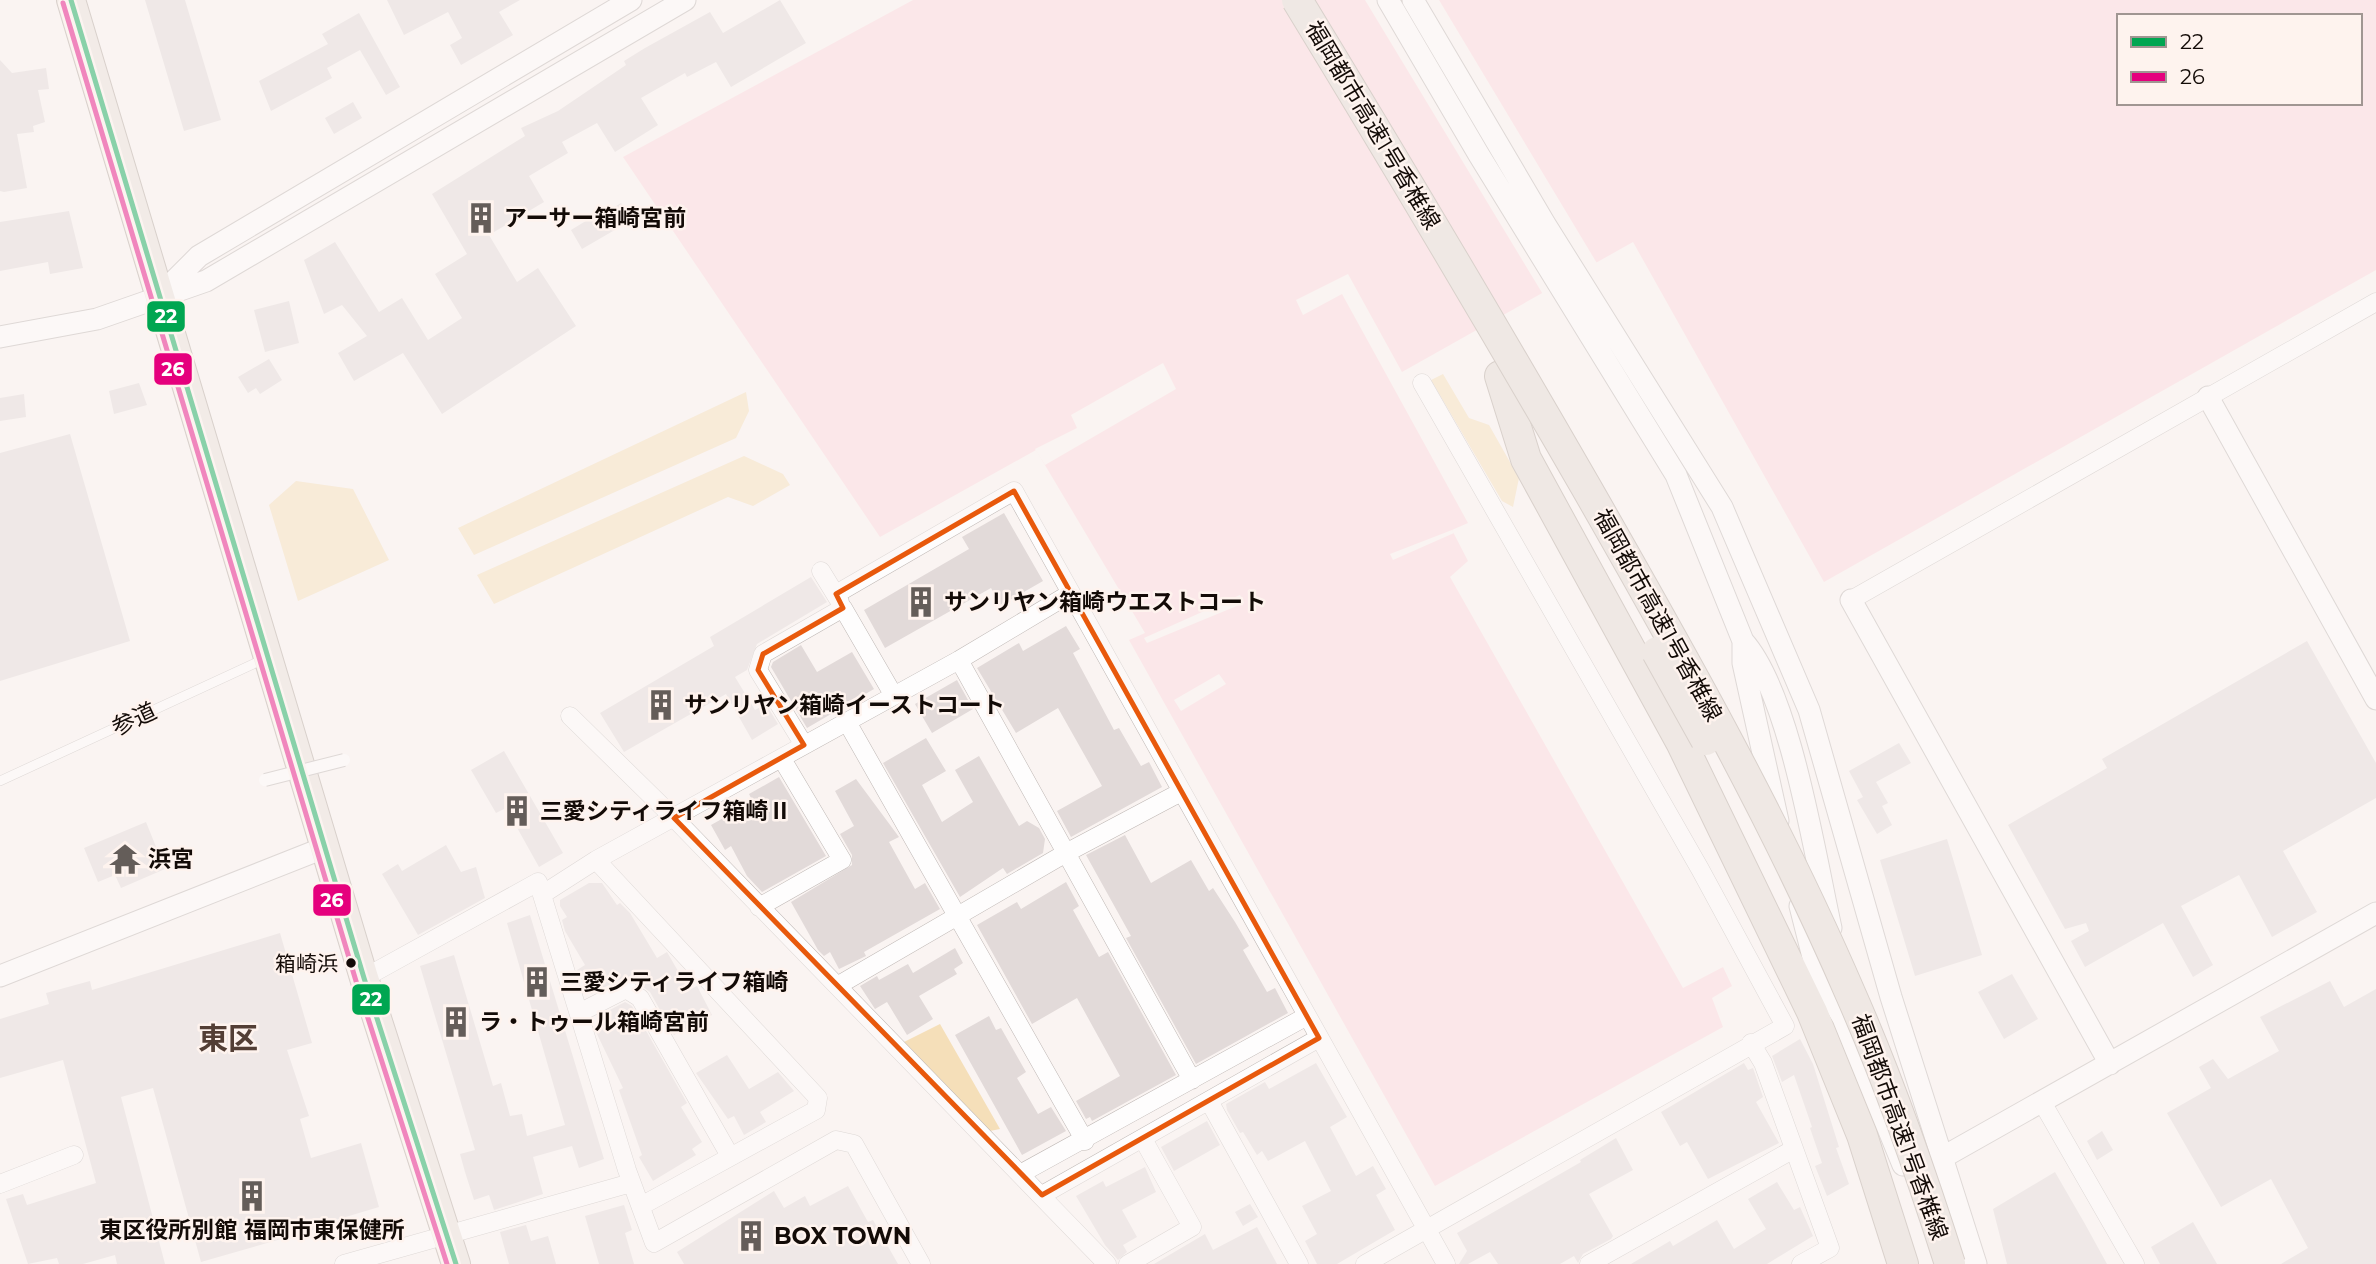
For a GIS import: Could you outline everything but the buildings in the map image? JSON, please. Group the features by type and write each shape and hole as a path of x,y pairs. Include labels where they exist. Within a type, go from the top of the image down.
{"highway":[{"path":"71,0 364,978 456,1264"},
{"name":"福岡都市高速1号香椎線","path":"1284,0 1660,656 1784,888 1836,1003 1886,1128 1930,1264"},
{"name":"福岡都市高速1号香椎線","path":"1297,0 1515,364 1702,690 1787,856 1853,998 1919,1167 1950,1264"},
{"path":"1500,376 1526,459 1681,742 1812,1012 1862,1135 1903,1264"}],"street":[{"path":"161,294 199,256 631,0"},
{"path":"0,337 97,319 161,294 206,281 685,0"},
{"path":"1388,0 1479,155 1676,475 1743,641 1744,663 1776,814 1817,973 1843,1018 1908,1177 1938,1264"},
{"path":"1413,0 1545,224 1722,507 1736,538 1809,710 1891,997 1976,1264"},
{"path":"2110,1064 1851,600 2376,302"},
{"path":"1365,1264 1751,1042 1784,1026 1693,856 1422,383"},
{"path":"2208,397 2376,699"},
{"path":"804,745 758,670 763,654 839,601 1014,491 1446,1264"},
{"path":"821,571 894,696"},
{"path":"543,894 597,860 959,660 1071,593"},
{"path":"1743,641 1758,658 1784,727 1838,960 1843,1018"},
{"path":"959,660 1192,1080"},
{"path":"570,716 674,818 1107,1264"},
{"path":"847,722 1085,1141"},
{"path":"759,907 842,860 782,759"},
{"path":"265,780 344,760"},
{"path":"836,986 1066,853 1181,792"},
{"path":"0,976 326,847"},
{"path":"597,860 818,1098 816,1110 641,1206"},
{"path":"364,978 538,882 631,1183 654,1244 836,1140 854,1144 921,1264"},
{"path":"1908,1177 2376,914"},
{"path":"579,1013 626,989 640,998 730,1156"},
{"path":"1020,1174 1085,1141 1307,1016"},
{"path":"1042,1195 1319,1038"},
{"path":"1751,1042 1763,1063 1830,1248 1801,1264"},
{"path":"1209,1101 1299,1264"},
{"path":"2042,1102 2134,1264"},
{"path":"1128,1264 1192,1227 1143,1139"},
{"path":"1589,1264 1794,1149"},
{"path":"0,1184 74,1155"},
{"path":"344,1264 631,1183"}],"lane":[{"name":"参道","path":"0,781 268,657"}],"highlighted area":[{"path":"1014,491 1319,1038 1042,1195 674,818 804,745 758,670 763,654 843,608 836,594"}],"shaded area":[{"path":"913,0 2376,0 2376,270 1824,582 1633,242 1402,372 1348,274 1296,300 1303,315 1342,294 1468,523 1452,530 1468,561 1450,577 1683,988 1723,967 1732,986 1712,998 1723,1027 1435,1186 1129,640 1145,633 1036,450 880,537 623,157"},
{"path":"1443,374 1469,418 1489,425 1519,478 1513,507 1502,501 1431,380"},
{"path":"746,392 749,411 736,438 474,555 458,528"},
{"path":"744,456 783,474 790,485 753,506 728,497 494,604 477,575"},
{"path":"296,481 353,489 389,560 298,601 269,505"},
{"path":"940,1024 1000,1129 990,1131 904,1042"}],"pier":[{"path":"1365,0 1439,0 1598,265 1544,296"},
{"path":"1163,363 1176,389 1045,465 1035,449 1077,428 1071,415"},
{"path":"1452,530 1454,533 1393,560 1390,554"},
{"path":"1240,595 1244,603 1147,643 1144,638"},
{"path":"1219,674 1226,684 1181,711 1174,700"}],"transit line":[{"name":"22","path":"71,0 364,978 456,1264"},
{"name":"26","path":"63,3 356,981 447,1264"}],"place":[{"name":"アーサー箱崎宮前","path":"481,218"},
{"name":"サンリヤン箱崎ウエストコート","path":"921,602"},
{"name":"サンリヤン箱崎イーストコート","path":"661,705"},
{"name":"三愛シティライフ箱崎Ⅱ","path":"517,811"},
{"name":"浜宮","path":"125,859"},
{"name":"箱崎浜","path":"351,963"},
{"name":"三愛シティライフ箱崎","path":"537,982"},
{"name":"ラ・トゥール箱崎宮前","path":"456,1022"},
{"name":"東区役所別館 福岡市東保健所","path":"252,1196"},
{"name":"BOX TOWN","path":"751,1236"}],"district":[{"name":"東区","path":"228,1038"}]}
